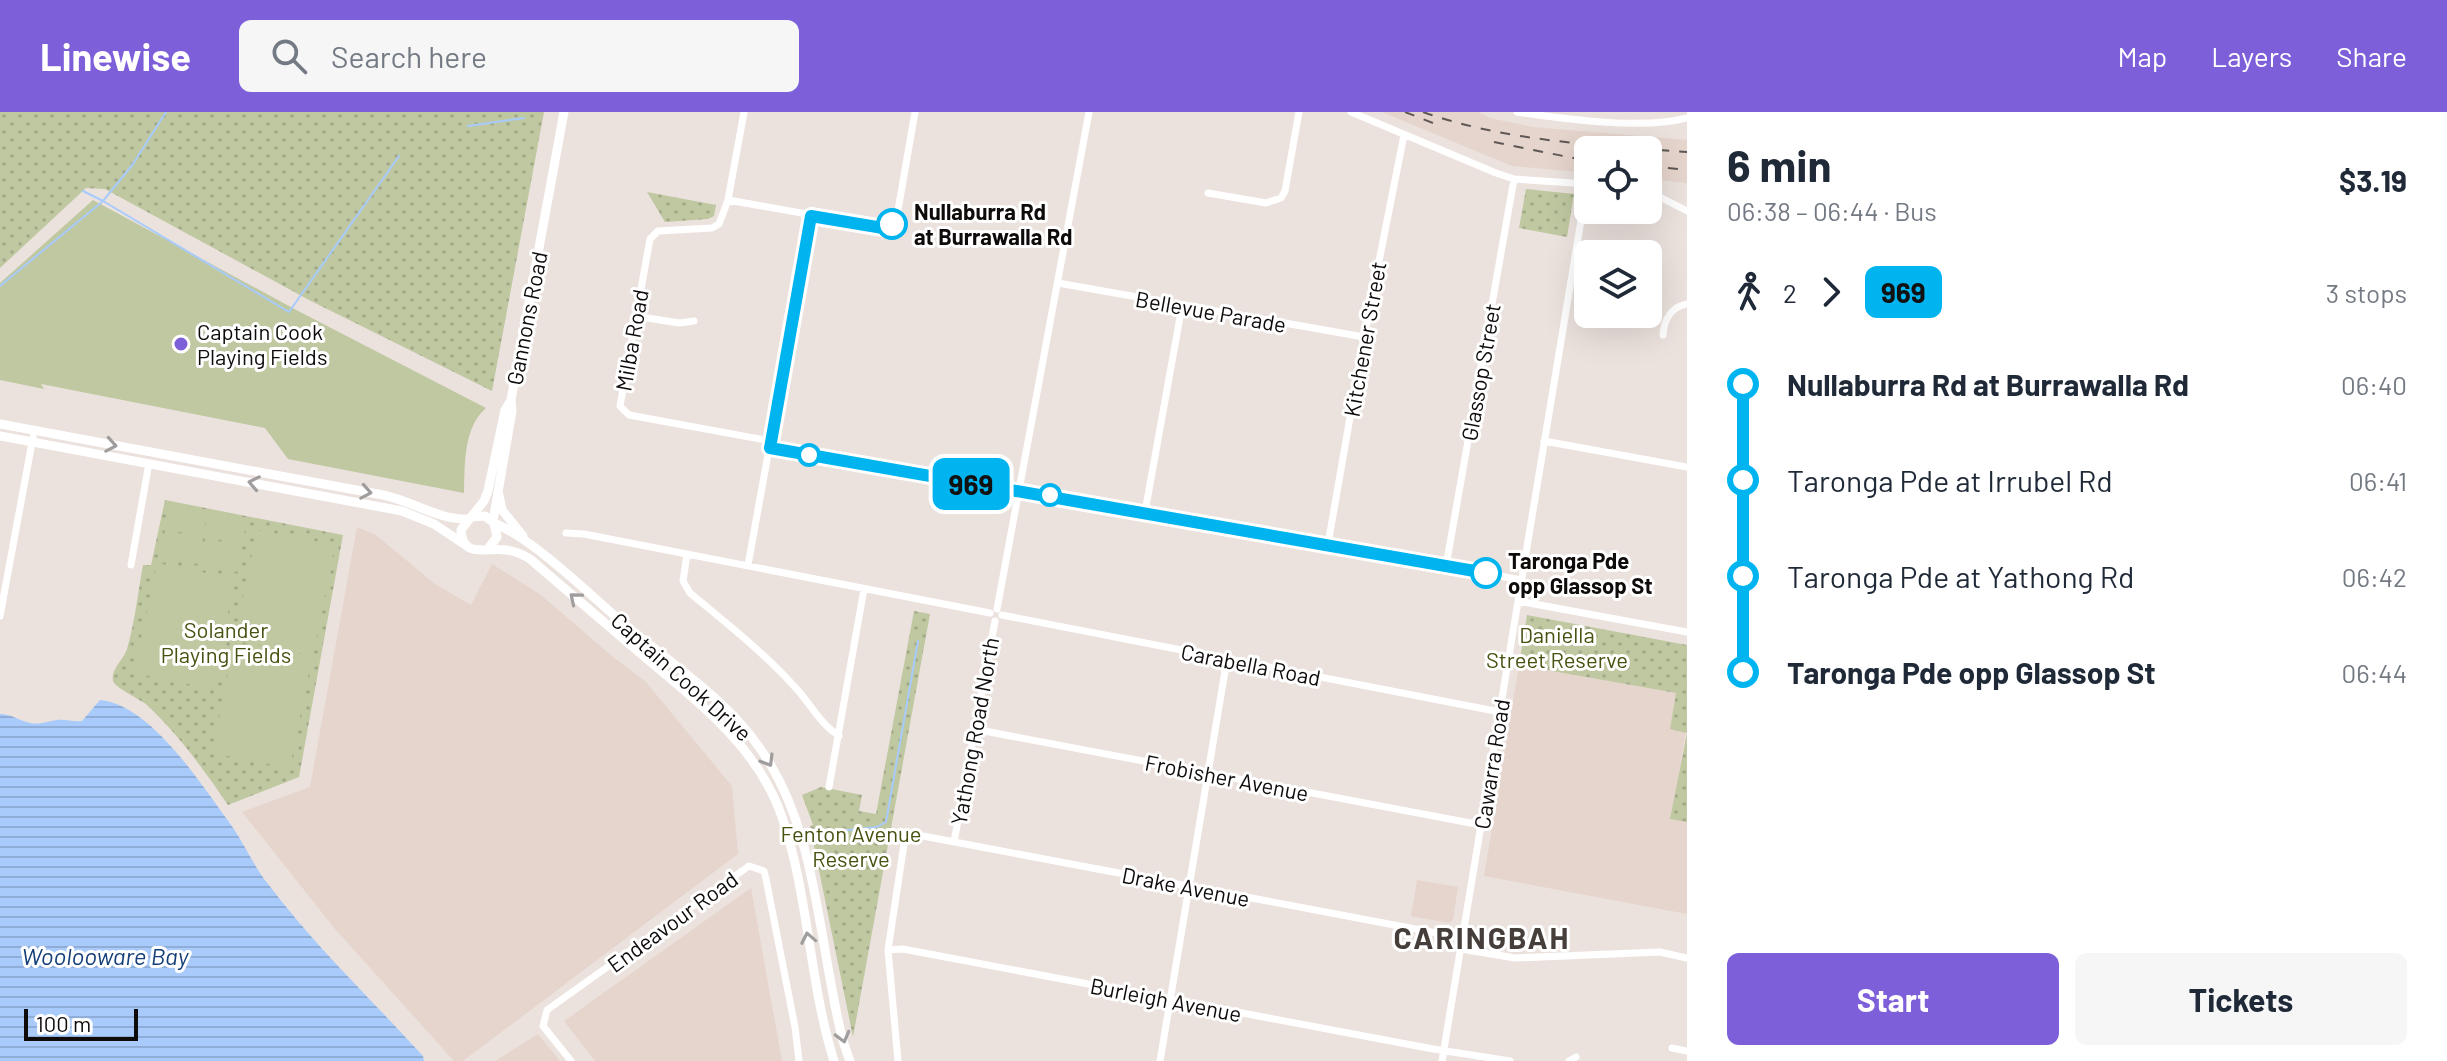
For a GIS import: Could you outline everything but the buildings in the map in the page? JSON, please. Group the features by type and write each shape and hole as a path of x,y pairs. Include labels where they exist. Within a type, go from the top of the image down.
{"main road":[{"name":"Gannons Road","path":"469,518 484,501 488,491 505,410 511,400 564,112"},
{"path":"0,436 402,511 434,524 475,551 487,550 497,537 494,522 512,411 511,400"},
{"path":"0,424 392,497 442,516 469,518 480,515 494,522"},
{"path":"498,483 502,510 537,551"},
{"path":"464,544 461,530 469,518"},
{"name":"Captain Cook Drive","path":"494,522 537,551 717,702 759,746 791,806 802,841 840,1028 850,1061"},
{"name":"Captain Cook Drive","path":"487,550 508,550 530,559 713,714 758,767 776,803 791,847 822,1015 834,1061"}],"street":[{"path":"744,112 728,200 880,227 890,226 897,216 915,112"},
{"name":"Yathong Road North","path":"954,842 1089,112"},
{"path":"1208,193 1266,203 1281,198 1285,191 1299,112"},
{"path":"1351,112 1514,179 1574,183"},
{"path":"1517,112 1653,122 1687,118"},
{"name":"Kitchener Street","path":"1328,544 1364,337 1404,135"},
{"name":"Glassop Street","path":"1446,566 1514,179"},
{"path":"1662,198 1687,211"},
{"name":"Milba Road","path":"728,200 719,224 712,228 658,231 649,241 620,402 625,413 770,445"},
{"path":"748,565 811,216"},
{"name":"Cawarra Road","path":"1442,1061 1581,224"},
{"name":"Bellevue Parade","path":"1058,283 1364,337"},
{"path":"1663,335 1664,324 1670,314 1687,304"},
{"path":"1145,512 1182,306"},
{"path":"635,316 679,323 694,321"},
{"path":"0,616 34,430"},
{"path":"1544,441 1687,467"},
{"path":"770,445 1521,580"},
{"path":"131,565 149,463"},
{"name":"Carabella Road","path":"566,533 748,565 1500,712"},
{"path":"687,554 683,581 690,593 767,659 797,688 820,721 839,736"},
{"path":"829,787 864,589"},
{"path":"1518,601 1687,632"},
{"path":"1160,1061 1227,659"},
{"name":"Frobisher Avenue","path":"974,729 1481,825"},
{"name":"Drake Avenue","path":"888,950 904,844 909,838 923,836 1463,938"},
{"name":"Endeavour Road","path":"571,1061 543,1026 544,1016 552,1005 749,866 764,871 772,901 799,1061"},
{"name":"Burleigh Avenue","path":"888,950 903,949 1510,1061"},
{"path":"1461,949 1515,958 1660,952 1687,958"},
{"path":"888,950 898,1061"},
{"path":"1672,1048 1687,1051"}],"shaded area":[{"path":"1382,112 1478,112 1490,118 1533,127 1640,136 1574,136 1574,172 1512,166"},
{"path":"1662,138 1687,140 1687,183 1662,180"},
{"path":"357,527 376,535 435,584 471,605 492,564 541,595 645,681 732,786 738,854 463,1061 454,1061 335,929 242,812 310,787"},
{"path":"1519,665 1676,693 1686,732 1671,819 1687,822 1687,914 1484,876"},
{"path":"1417,880 1458,887 1453,920 1449,923 1411,916"},
{"path":"751,888 782,1061 595,1061 564,1021"},
{"path":"538,1034 560,1061 495,1061"}],"green space":[{"path":"0,112 544,112 492,391 309,300 105,189 86,188 0,268"},
{"path":"1526,189 1574,194 1567,237 1519,228"},
{"path":"647,192 716,205 714,216 665,222"},
{"name":"Captain Cook Playing Fields","path":"93,200 486,408 478,416 469,436 464,493 288,459 265,428 41,384 44,389 0,380 0,283"},
{"name":"Solander Playing Fields","path":"165,500 343,535 299,777 228,805 170,728 147,705 113,681 127,649 143,565 151,565"},
{"path":"171,503 208,510 203,537 166,529"},
{"path":"211,511 248,518 242,544 205,537"},
{"path":"257,530 335,545 313,656 234,640"},
{"path":"165,531 203,538 197,564 160,557"},
{"path":"205,539 242,546 237,572 200,565"},
{"path":"157,563 235,579 213,689 134,673"},
{"name":"Fenton Avenue Reserve","path":"914,611 930,614 853,1037 810,826 813,825 802,795 821,787 862,795 859,811 876,814"},
{"name":"Daniella Street Reserve","path":"1527,615 1687,645 1687,733 1670,729 1676,693 1519,665"},
{"path":"234,642 312,658 290,768 212,753"},
{"path":"1687,733 1687,822 1670,819"}],"water":[{"name":"Woolooware Bay","path":"100,700 119,705 138,716 173,748 229,822 286,907 423,1056 424,1061 0,1061 0,714 35,723 82,721"}],"waterway":[{"path":"166,112 133,164 103,201 289,312 399,156"},
{"path":"468,126 524,118"},
{"path":"0,286 103,201 83,191"},
{"path":"821,833 877,827 886,822 918,641"}],"railway":[{"path":"1405,112 1433,123"},
{"path":"1423,112 1520,136 1687,152"},
{"path":"1494,142 1574,158"},
{"path":"1662,167 1687,170"}],"bus line":[{"name":"969","path":"892,224 883,228 811,216 770,448 1486,573"}],"place":[{"name":"Nullaburra Rd at Burrawalla Rd","path":"892,224"},
{"name":"Captain Cook Playing Fields","path":"181,344"},
{"name":"Taronga Pde opp Glassop St","path":"1486,573"}],"district":[{"name":"CARINGBAH","path":"1482,937"}]}
